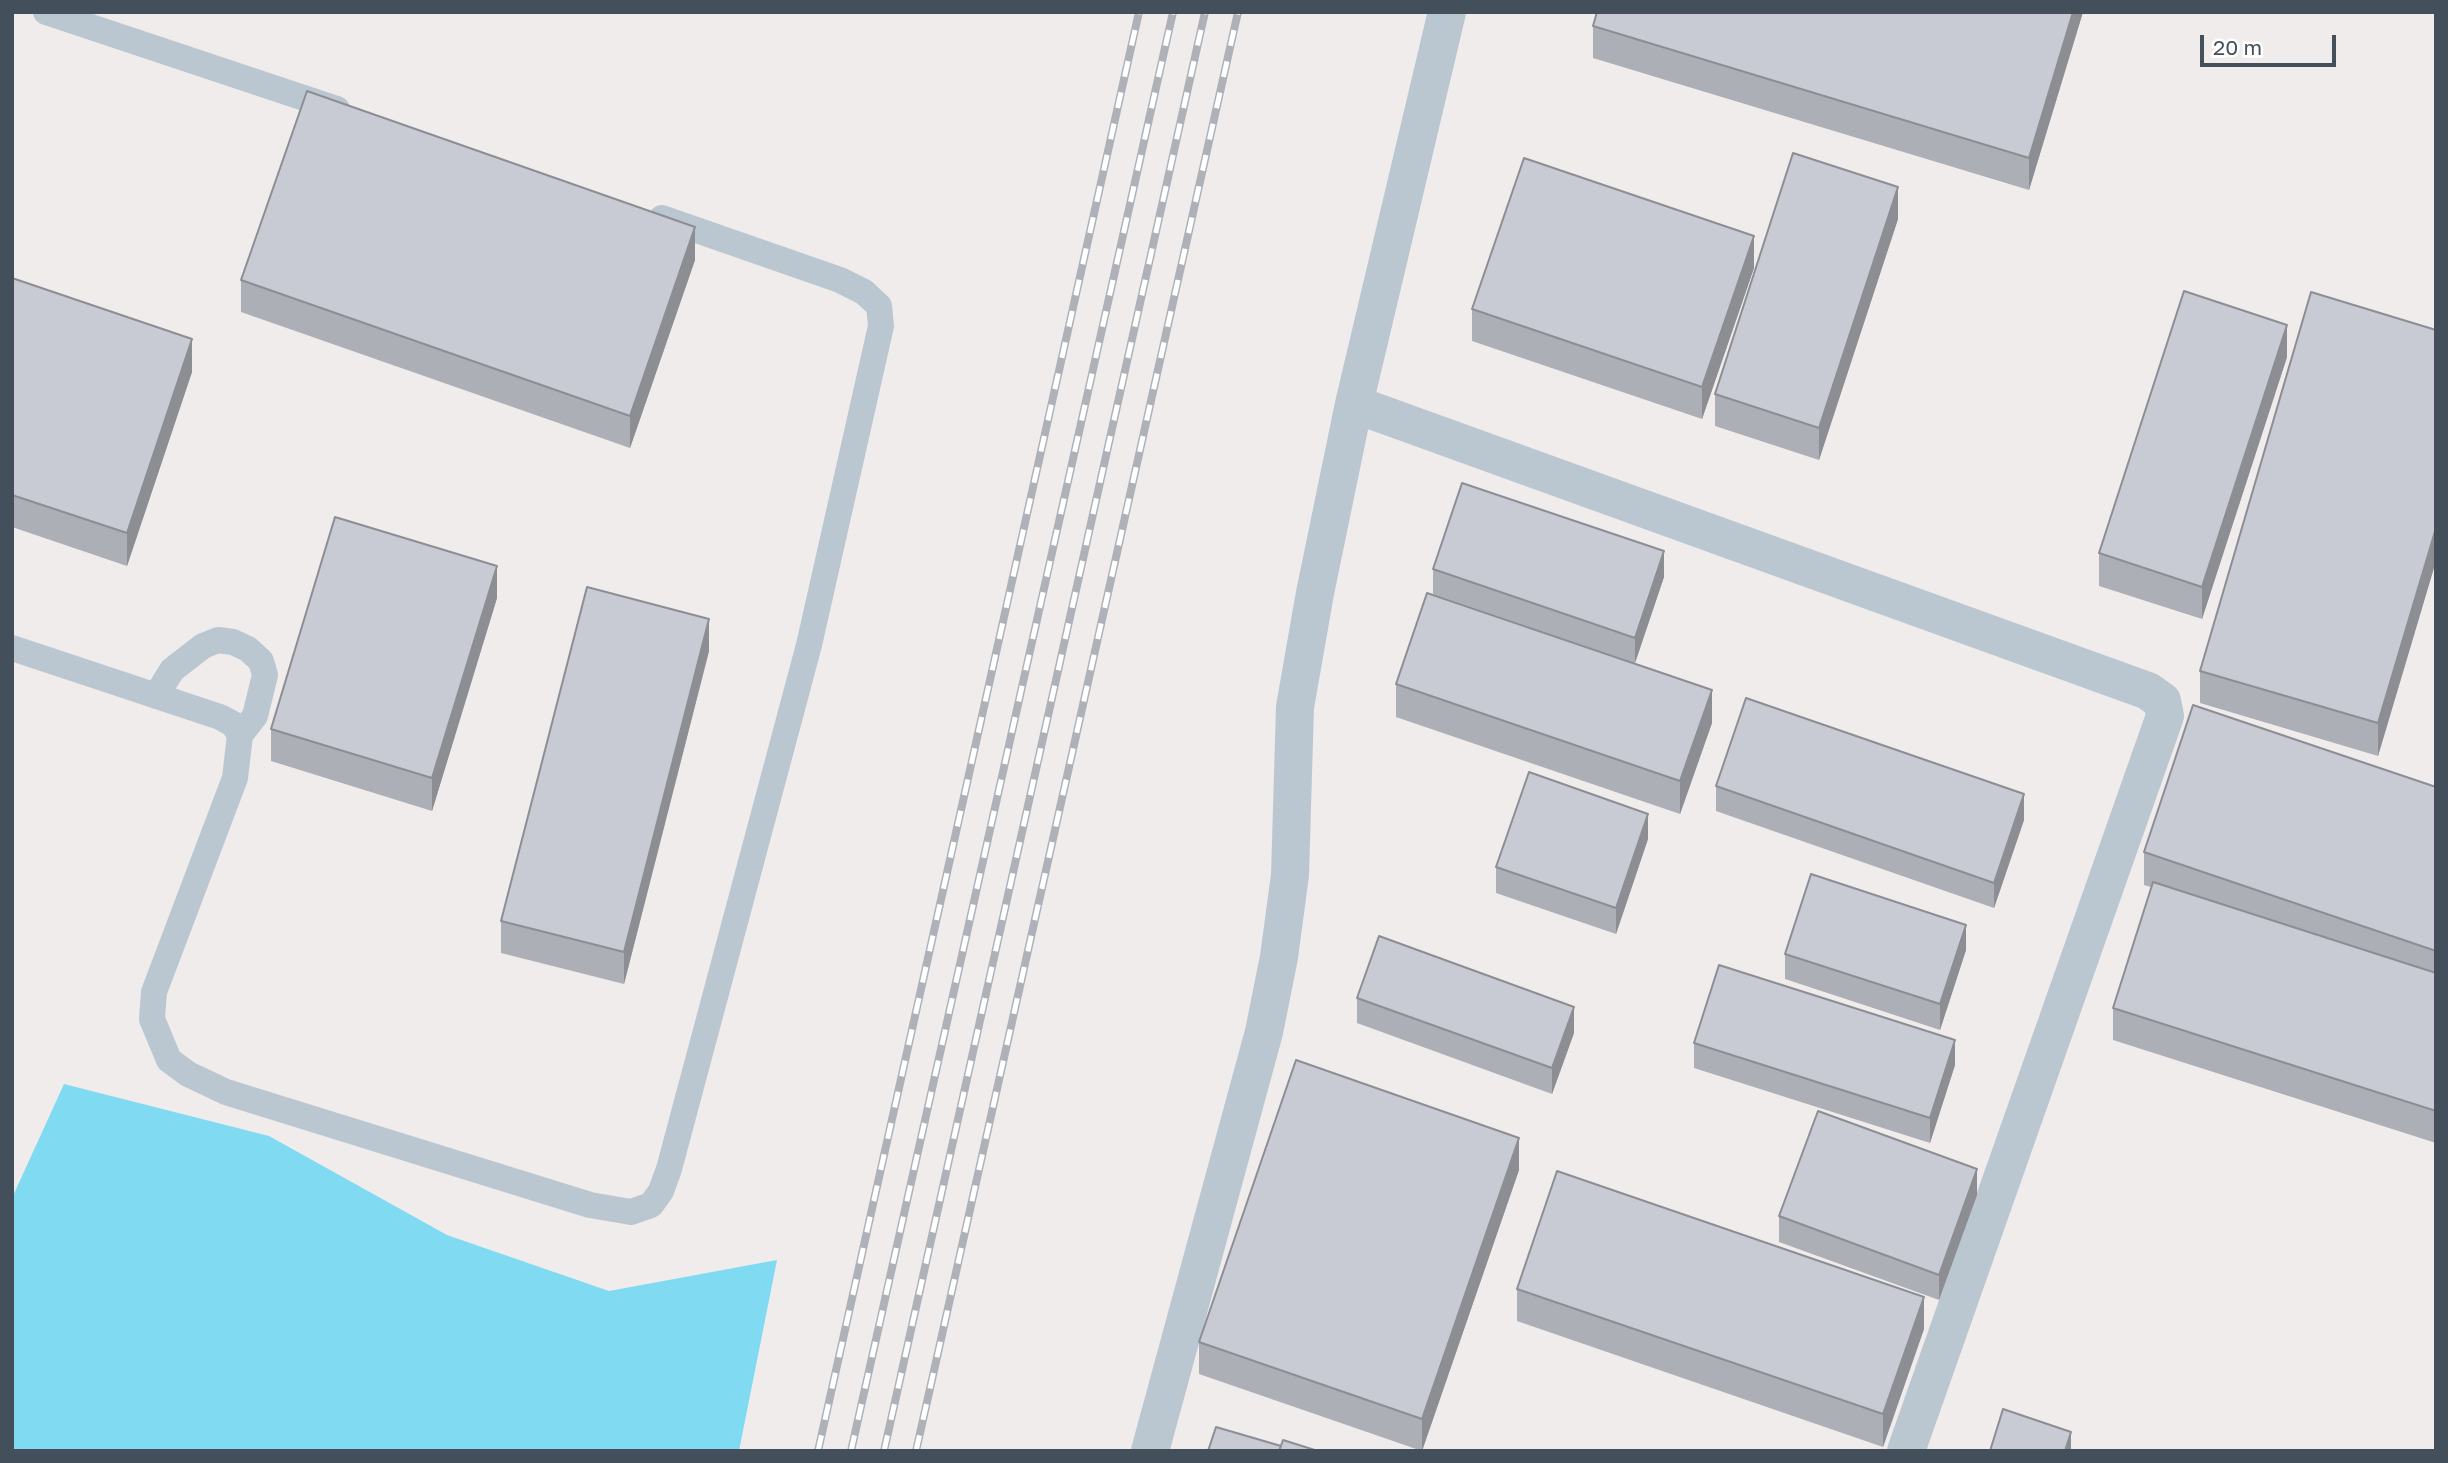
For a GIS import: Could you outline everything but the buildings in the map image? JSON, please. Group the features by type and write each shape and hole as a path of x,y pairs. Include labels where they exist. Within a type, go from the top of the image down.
{"street":[{"path":"1150,1451 1264,1032 1277,969 1290,875 1295,707 1354,404 1447,12"},
{"path":"1354,404 2148,691 2162,701 2175,720 1906,1451"}],"lane":[{"path":"46,12 361,117"},
{"path":"156,696 173,670 188,654 218,640 233,642 248,649 261,661 265,675 255,716 240,735 235,778 154,992 152,1019 169,1060 188,1074 226,1092 590,1205 631,1212 651,1205 661,1191 669,1169 809,645 881,326 879,306 864,292 840,280 636,209"},
{"path":"12,648 220,717 233,724 240,735"}],"water":[{"path":"64,1084 269,1136 447,1235 609,1291 777,1260 739,1451 12,1451 12,1198"}],"railway":[{"path":"818,1451 1139,12"},
{"path":"851,1451 1173,12"},
{"path":"884,1451 1205,12"},
{"path":"916,1451 1238,12"}]}
